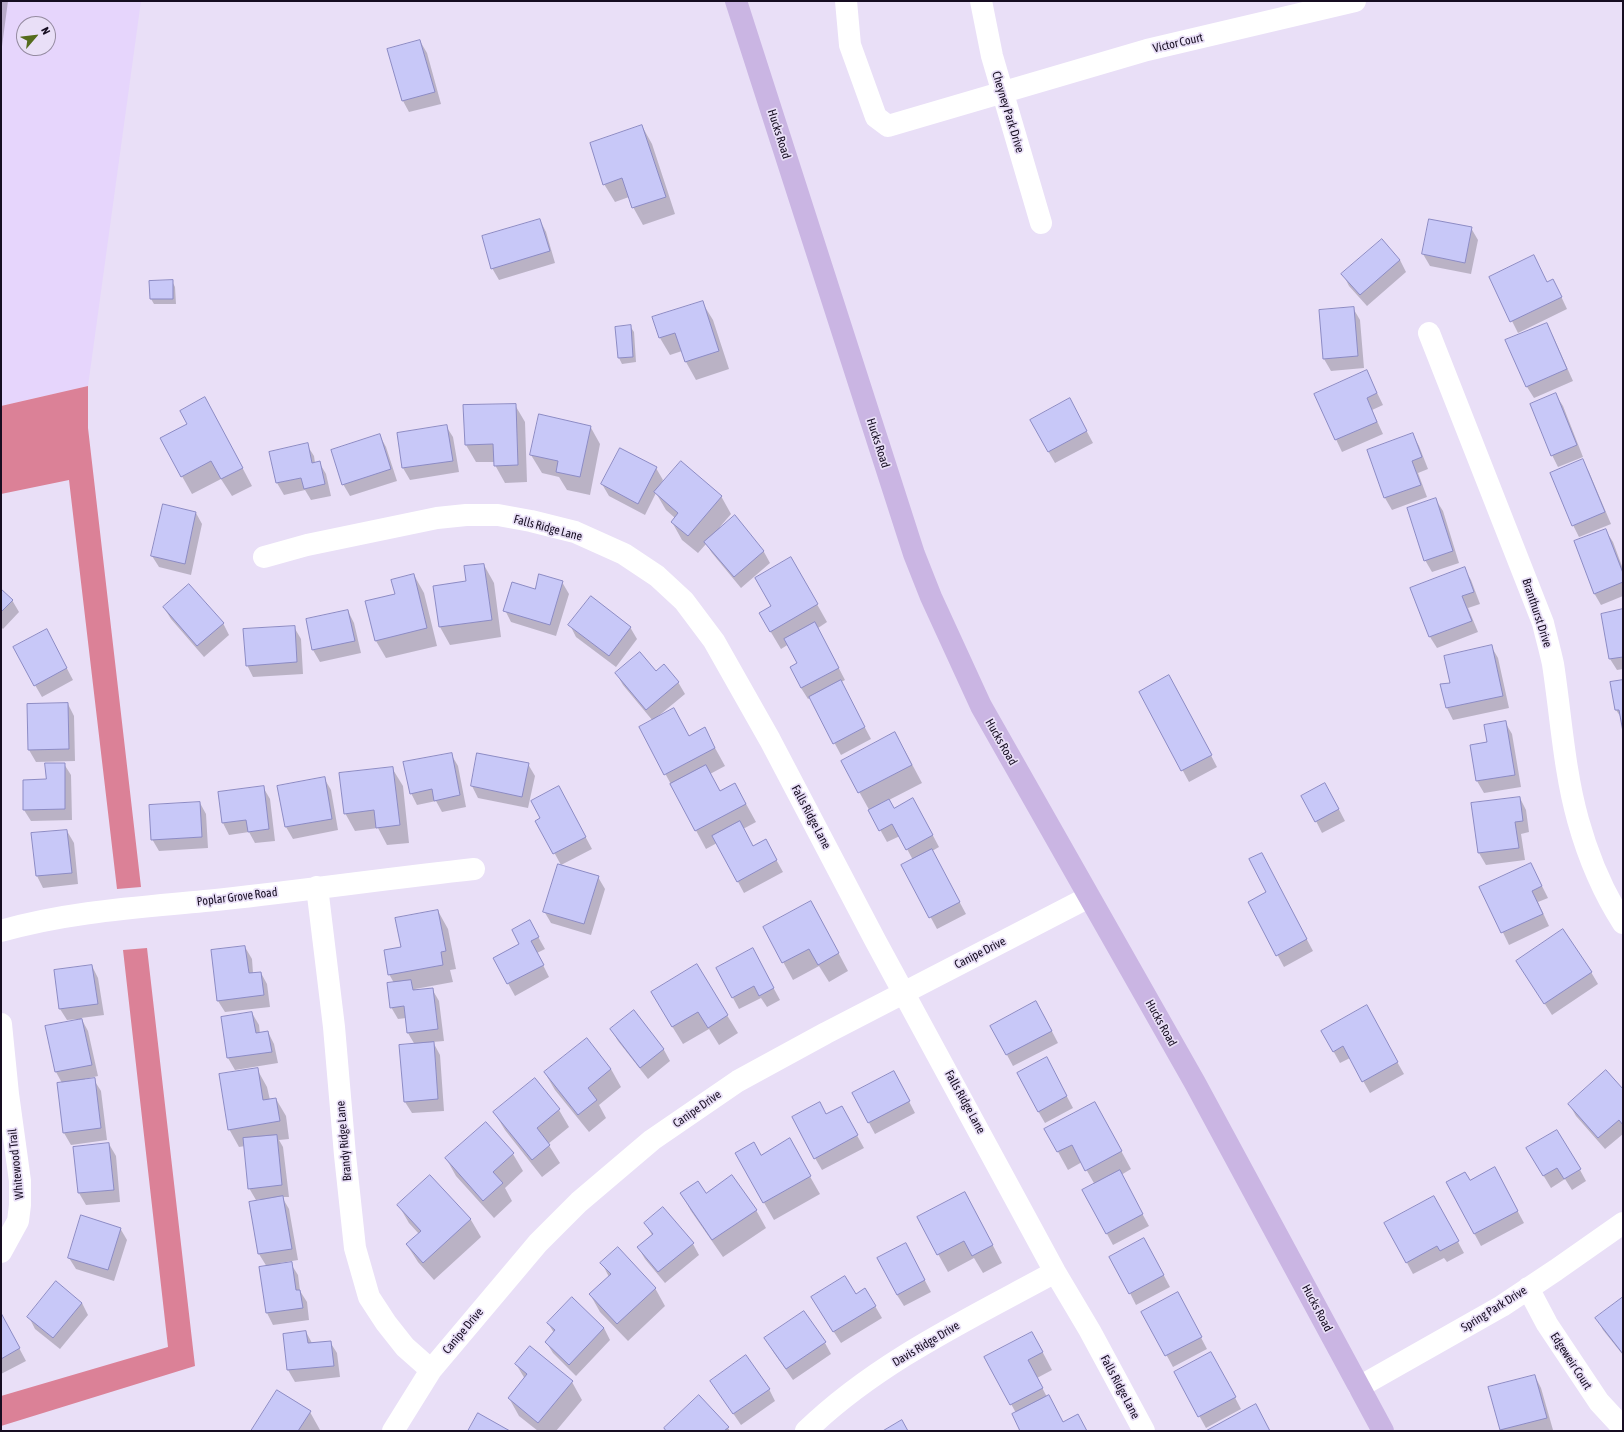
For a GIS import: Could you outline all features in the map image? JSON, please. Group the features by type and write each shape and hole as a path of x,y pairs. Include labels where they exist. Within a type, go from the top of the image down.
{"main road":[{"name":"Hucks Road","path":"736,1 914,554 931,597 981,706 1195,1083 1383,1431"}],"street":[{"name":"Victor Court","path":"846,1 850,45 876,117 888,126 1002,91 1147,50 1355,1"},
{"name":"Cheyney Park Drive","path":"981,1 992,56 1041,223"},
{"name":"Branthurst Drive","path":"1429,333 1498,512 1543,623 1552,663 1567,766 1578,820 1598,876 1610,903 1623,923"},
{"name":"Falls Ridge Lane","path":"264,557 307,545 437,518 466,515 498,515 531,521 575,532 624,554 656,576 684,601 714,641 770,740 875,940 1055,1272 1090,1331 1144,1431"},
{"name":"Poplar Grove Road","path":"1,931 59,918 474,869"},
{"name":"Brandy Ridge Lane","path":"317,887 334,1027 355,1248 369,1297 386,1323 405,1347 431,1370"},
{"name":"Canipe Drive","path":"392,1431 431,1370 538,1243 579,1202 652,1140 738,1081 904,992 1089,897"},
{"name":"Whitewood Trail","path":"1,1024 8,1094 20,1181 18,1221 1,1252"},
{"name":"Spring Park Drive","path":"1359,1387 1502,1306 1623,1223"},
{"name":"Davis Ridge Drive","path":"806,1431 849,1393 916,1348 1055,1272"},
{"name":"Edgeweir Court","path":"1528,1288 1547,1324 1599,1402 1623,1428"}],"shaded area":[{"path":"1,1 141,1 88,386 1,406"},
{"path":"88,386 88,428 141,887 117,889 69,480 1,494 1,406"},
{"path":"147,948 195,1366 1,1426 1,1396 168,1347 123,950"}],"building":[{"path":"420,40 435,92 402,101 387,49"},
{"path":"642,125 666,197 632,208 622,178 603,185 590,143"},
{"path":"540,219 550,251 491,269 482,236"},
{"path":"1429,219 1472,227 1465,263 1422,254"},
{"path":"1382,239 1400,260 1360,295 1341,274"},
{"path":"1534,255 1547,282 1553,279 1562,297 1510,322 1489,277"},
{"path":"173,280 173,299 150,299 149,281"},
{"path":"703,301 719,351 685,362 675,333 659,338 652,317"},
{"path":"1354,307 1358,356 1323,359 1319,310"},
{"path":"1547,323 1567,369 1526,387 1505,340"},
{"path":"631,325 633,357 618,358 615,327"},
{"path":"1367,370 1377,393 1367,398 1377,422 1335,440 1314,394"},
{"path":"1556,393 1577,445 1551,456 1530,404"},
{"path":"205,397 243,468 221,479 211,461 181,477 160,438 187,424 180,411"},
{"path":"1070,398 1087,431 1048,452 1030,420"},
{"path":"516,404 518,465 494,466 493,444 465,445 463,405"},
{"path":"539,414 591,426 580,477 556,472 558,461 530,455"},
{"path":"447,425 453,461 402,468 397,433"},
{"path":"1413,433 1422,457 1412,461 1421,485 1384,498 1367,450"},
{"path":"380,434 391,469 342,485 331,450"},
{"path":"308,443 312,463 320,461 325,484 304,489 301,478 276,483 269,452"},
{"path":"620,448 657,467 638,504 601,484"},
{"path":"1583,459 1605,512 1572,526 1550,473"},
{"path":"681,461 722,496 688,536 671,522 678,513 654,492"},
{"path":"1436,498 1453,551 1424,561 1407,508"},
{"path":"163,504 196,512 185,564 151,556"},
{"path":"735,515 764,551 734,577 704,542"},
{"path":"1606,529 1623,573 1623,582 1594,594 1574,541"},
{"path":"791,557 818,604 770,632 759,613 771,606 755,578"},
{"path":"484,564 492,620 439,627 433,586 466,581 464,566"},
{"path":"1465,567 1474,592 1462,596 1472,621 1429,637 1410,588"},
{"path":"414,574 427,628 375,641 365,601 395,594 391,580"},
{"path":"539,574 563,581 550,625 503,611 512,582 535,589"},
{"path":"189,584 224,623 197,646 163,607"},
{"path":"1,589 13,600 1,612"},
{"path":"591,596 631,627 609,656 568,625"},
{"path":"1623,609 1623,657 1609,659 1601,614"},
{"path":"348,610 355,641 312,650 306,619"},
{"path":"815,622 839,668 801,688 790,667 797,663 784,639"},
{"path":"295,626 297,662 246,666 243,629"},
{"path":"47,629 67,668 34,686 13,647"},
{"path":"1492,645 1503,696 1446,708 1440,684 1450,683 1444,656"},
{"path":"640,652 656,671 664,664 679,682 646,710 615,673"},
{"path":"1169,675 1212,755 1181,771 1139,692"},
{"path":"841,680 865,727 833,744 809,697"},
{"path":"1623,680 1623,732 1619,710 1615,710 1610,682"},
{"path":"68,703 69,749 28,750 27,704"},
{"path":"674,708 689,736 705,727 715,748 664,775 639,727"},
{"path":"1506,721 1515,775 1476,781 1470,745 1487,742 1484,725"},
{"path":"895,732 912,765 858,793 841,761"},
{"path":"452,753 460,795 434,801 432,789 410,794 403,762"},
{"path":"477,753 529,763 522,797 471,786"},
{"path":"45,763 65,763 65,809 23,810 23,780 46,779"},
{"path":"706,765 720,791 735,783 746,804 695,831 670,784"},
{"path":"393,767 400,825 376,828 374,810 344,814 339,773"},
{"path":"325,777 332,819 285,827 277,786"},
{"path":"1325,783 1339,809 1315,822 1301,796"},
{"path":"264,786 269,829 248,832 246,820 222,823 218,792"},
{"path":"559,786 586,837 553,854 535,821 540,818 531,801"},
{"path":"1520,797 1523,821 1515,822 1519,848 1478,853 1471,803"},
{"path":"913,798 933,835 906,850 892,824 879,831 868,810 889,799 894,808"},
{"path":"200,802 202,837 151,840 149,805"},
{"path":"740,821 753,846 766,839 777,860 737,882 712,836"},
{"path":"67,830 72,873 36,876 31,833"},
{"path":"932,849 960,902 929,918 901,865"},
{"path":"1262,853 1307,939 1276,956 1248,902 1266,892 1249,859"},
{"path":"1531,863 1542,886 1532,891 1543,914 1501,933 1479,887"},
{"path":"558,864 599,876 584,924 543,912"},
{"path":"811,901 839,953 818,965 809,949 782,963 763,927"},
{"path":"438,910 446,951 441,952 443,965 388,975 384,950 401,947 395,918"},
{"path":"530,920 539,937 531,941 544,965 507,984 493,958 519,944 512,930"},
{"path":"1563,929 1592,972 1544,1004 1516,961"},
{"path":"245,946 249,973 261,972 264,995 217,1001 211,950"},
{"path":"753,948 774,988 759,996 754,986 732,998 716,968"},
{"path":"697,964 728,1015 708,1028 698,1012 672,1027 651,992"},
{"path":"92,965 98,1004 59,1009 54,970"},
{"path":"411,980 413,990 433,988 438,1029 407,1033 404,1006 390,1008 387,983"},
{"path":"1036,1001 1052,1031 1006,1055 990,1026"},
{"path":"1367,1005 1398,1062 1362,1082 1343,1046 1333,1052 1321,1031"},
{"path":"634,1010 664,1049 640,1068 610,1029"},
{"path":"252,1012 256,1033 268,1031 272,1052 227,1058 221,1017"},
{"path":"82,1019 92,1065 55,1072 45,1026"},
{"path":"587,1038 611,1069 588,1088 597,1100 578,1115 544,1072"},
{"path":"434,1042 438,1099 404,1102 399,1045"},
{"path":"1047,1057 1067,1096 1038,1112 1017,1073"},
{"path":"258,1068 263,1100 276,1098 280,1121 228,1130 219,1074"},
{"path":"1606,1070 1623,1089 1623,1125 1619,1120 1598,1138 1568,1104"},
{"path":"894,1071 910,1101 868,1123 852,1093"},
{"path":"95,1078 101,1128 63,1133 57,1083"},
{"path":"535,1078 560,1109 537,1128 550,1145 532,1160 493,1112"},
{"path":"820,1102 826,1114 842,1106 858,1135 814,1159 792,1117"},
{"path":"1095,1102 1122,1151 1085,1171 1072,1145 1057,1152 1044,1129"},
{"path":"486,1122 514,1153 493,1172 503,1183 483,1201 445,1158"},
{"path":"1557,1130 1581,1169 1564,1179 1557,1168 1543,1176 1526,1148"},
{"path":"277,1135 282,1185 248,1189 243,1138"},
{"path":"790,1138 811,1176 763,1203 735,1153 754,1142 761,1155"},
{"path":"109,1143 114,1190 78,1193 73,1147"},
{"path":"1495,1167 1518,1211 1474,1234 1446,1182 1465,1172 1470,1180"},
{"path":"1120,1170 1143,1214 1106,1234 1082,1190"},
{"path":"430,1175 471,1219 423,1263 406,1244 421,1231 397,1205"},
{"path":"732,1175 757,1210 712,1240 680,1193 698,1181 706,1193"},
{"path":"965,1192 993,1245 972,1256 964,1241 937,1255 917,1217"},
{"path":"283,1196 292,1249 258,1254 249,1202"},
{"path":"1434,1196 1459,1241 1440,1251 1437,1246 1406,1263 1384,1223"},
{"path":"663,1207 694,1243 658,1272 637,1247 653,1234 644,1223"},
{"path":"81,1215 121,1228 108,1270 68,1258"},
{"path":"1144,1238 1164,1275 1129,1294 1109,1257"},
{"path":"906,1243 925,1280 897,1295 877,1258"},
{"path":"618,1247 656,1288 617,1324 589,1294 611,1274 600,1263"},
{"path":"292,1262 296,1290 300,1290 303,1308 266,1313 259,1267"},
{"path":"845,1276 856,1294 865,1288 876,1306 833,1332 811,1297"},
{"path":"56,1281 82,1303 53,1338 27,1317"},
{"path":"1178,1292 1202,1337 1165,1356 1141,1312"},
{"path":"572,1297 604,1328 569,1365 545,1342 555,1330 547,1323"},
{"path":"1623,1297 1623,1354 1595,1318"},
{"path":"804,1311 826,1342 786,1369 764,1338"},
{"path":"1,1313 20,1348 1,1359"},
{"path":"306,1331 308,1343 331,1341 334,1366 287,1370 283,1334"},
{"path":"1032,1332 1043,1352 1028,1360 1043,1388 1010,1405 984,1357"},
{"path":"530,1346 573,1381 538,1423 508,1398 527,1374 515,1364"},
{"path":"1211,1352 1236,1397 1198,1417 1174,1372"},
{"path":"746,1355 770,1389 733,1414 710,1381"},
{"path":"1535,1375 1547,1418 1500,1430 1488,1387"},
{"path":"277,1390 311,1411 298,1431 251,1431"},
{"path":"699,1395 729,1427 724,1431 666,1431 664,1428"},
{"path":"1049,1395 1063,1422 1078,1414 1087,1431 1020,1431 1012,1414"},
{"path":"1256,1404 1270,1431 1206,1431"},
{"path":"478,1413 510,1431 468,1431"},
{"path":"902,1420 908,1431 883,1431"}]}
